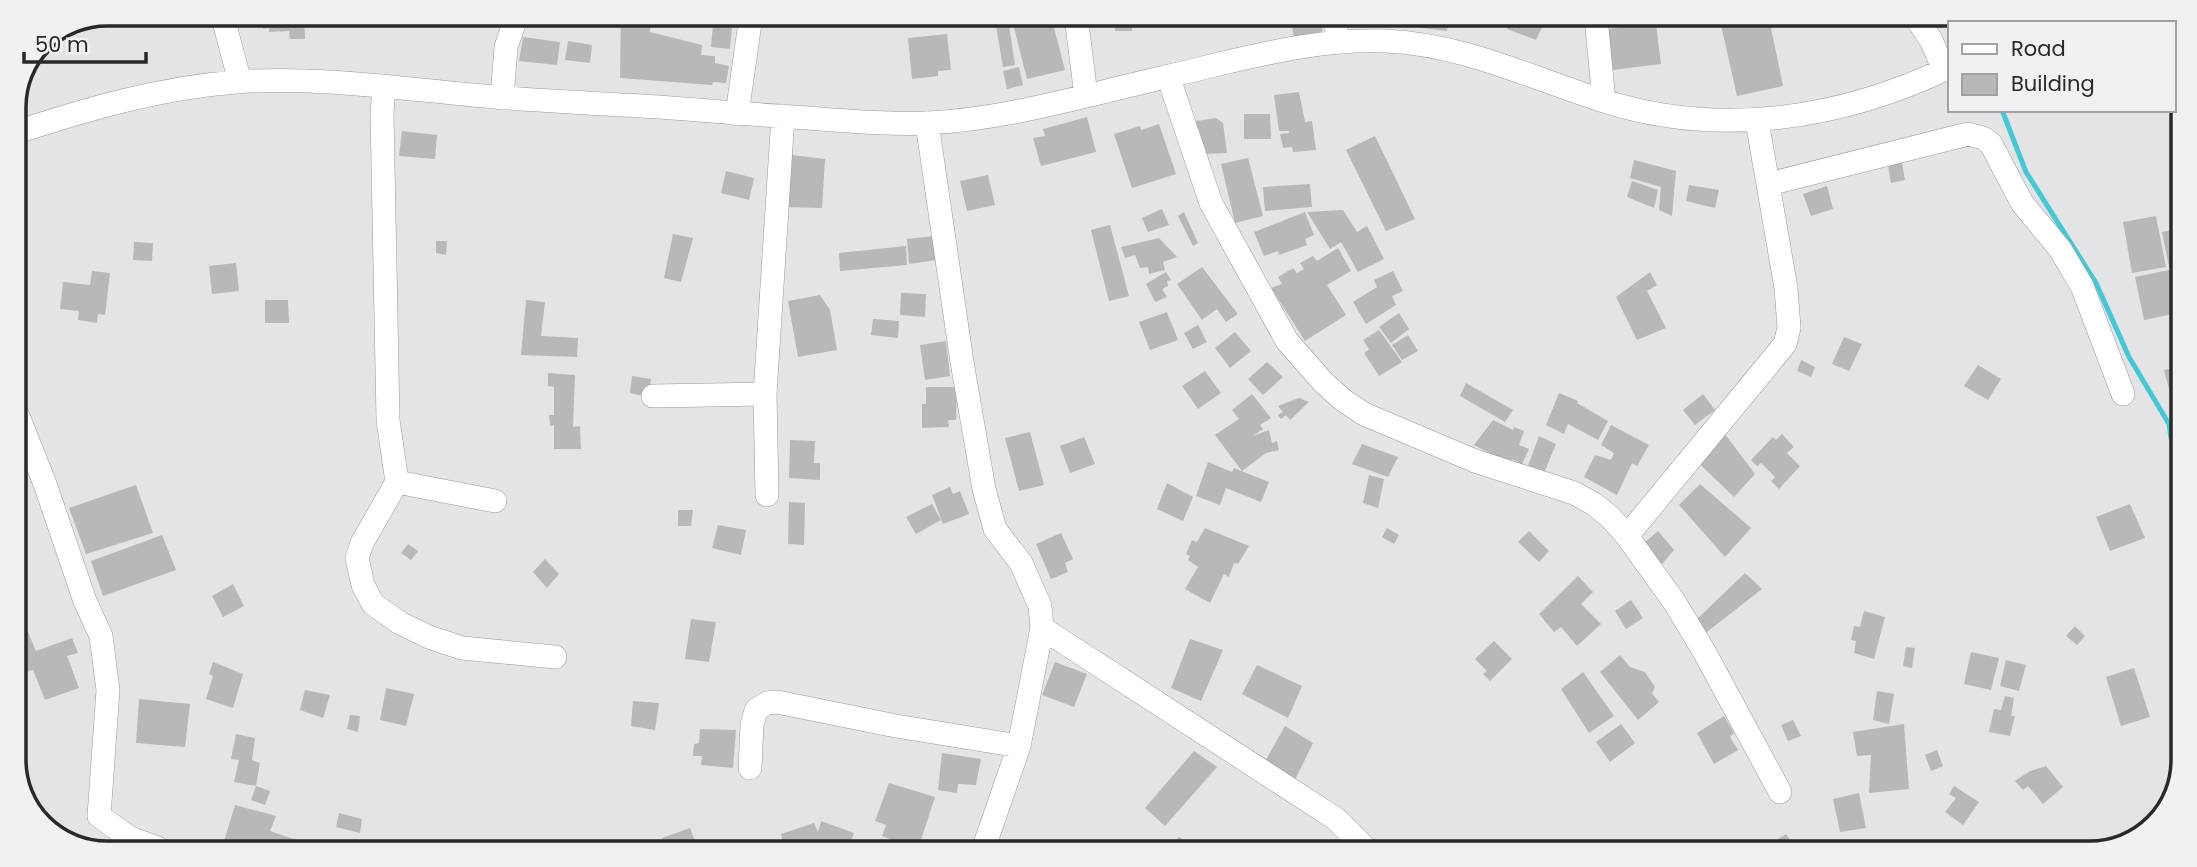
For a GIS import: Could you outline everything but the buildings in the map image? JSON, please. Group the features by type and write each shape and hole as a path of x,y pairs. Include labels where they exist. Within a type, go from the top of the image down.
{"street":[{"path":"225,26 240,82"},
{"path":"502,98 506,47 513,26"},
{"path":"737,114 750,26"},
{"path":"1077,26 1086,96"},
{"path":"1336,26 1336,42"},
{"path":"1597,26 1604,101"},
{"path":"26,129 134,97 240,82 312,82 835,121 927,123 988,118 1259,54 1336,42 1418,43 1451,49 1640,111 1671,116 1757,121 1790,118 1850,106 1880,97 1947,69 1922,26"},
{"path":"1168,76 1211,203 1287,341 1323,382 1364,414 1475,461 1574,493 1610,517 1627,536 1675,603 1780,792"},
{"path":"384,87 382,113 385,337 388,420 397,482 362,543 357,558 363,585 373,604 400,623 429,637 462,648 555,657"},
{"path":"767,495 765,394 783,116"},
{"path":"1627,536 1784,344 1789,328 1786,288 1757,121"},
{"path":"927,123 962,362 984,489 995,529 1021,563 1040,606 1042,628 1019,746 986,841"},
{"path":"1769,184 1968,134 1983,138 1991,144 2022,204 2060,249 2082,286 2123,394"},
{"path":"653,396 765,394"},
{"path":"26,436 85,601 101,636 108,690 99,816 138,841"},
{"path":"397,482 495,501"},
{"path":"1042,628 1336,819 1344,841"},
{"path":"750,768 752,725 757,710 767,703 777,702 896,726 1019,746"}],"waterway":[{"path":"2003,112 2026,172 2096,283 2129,357 2169,424 2171,438"}]}
